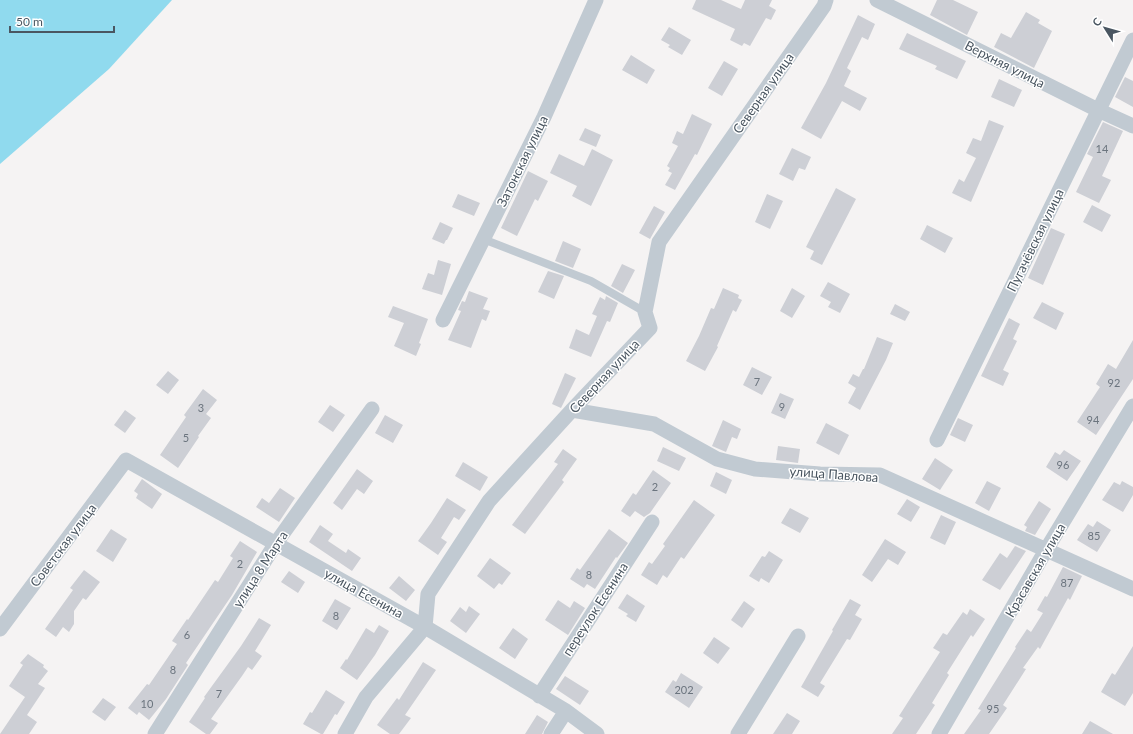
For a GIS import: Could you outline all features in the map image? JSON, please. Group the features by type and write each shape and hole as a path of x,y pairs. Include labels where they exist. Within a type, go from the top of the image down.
{"street":[{"name":"Затонская улица","path":"443,320 544,117 596,0"},
{"name":"Северная улица","path":"425,627 428,594 489,501 572,410 650,328 645,312 659,242 824,6 826,0"},
{"name":"Верхняя улица","path":"877,0 1133,126"},
{"name":"Пугачёвская улица","path":"937,440 1133,40"},
{"name":"Красавская улица","path":"939,734 1046,550 1133,406"},
{"name":"улица 8 Марта","path":"155,734 276,543 372,409"},
{"name":"улица Павлова","path":"572,410 654,424 717,459 755,469 820,474 880,475 1133,589"},
{"name":"улица Есенина","path":"126,460 425,627 566,711 597,734"},
{"name":"Советская улица","path":"0,629 126,460"},
{"name":"переулок Есенина","path":"539,696 652,522"},
{"path":"345,734 366,697 425,627"},
{"path":"738,734 798,636"},
{"path":"551,734 566,711"}],"lane":[{"path":"483,239 591,281 645,312"}],"water":[{"path":"0,0 172,0 109,69 0,164"}],"building":[{"path":"696,0 721,0 741,9 745,0 772,0 769,6 776,10 771,20 766,18 750,46 744,43 742,46 730,40 735,29 692,9"},
{"path":"937,0 953,0 978,12 967,35 930,15"},
{"path":"1026,12 1040,20 1038,23 1052,31 1034,68 994,47 1001,33 1011,38"},
{"path":"858,15 875,24 868,40 862,37 847,68 851,71 844,86 867,98 860,111 842,101 821,139 801,128 826,83"},
{"path":"669,27 691,40 682,55 668,47 670,45 661,40"},
{"path":"907,33 966,61 957,79 935,69 937,66 899,49"},
{"path":"631,55 655,70 647,84 622,70"},
{"path":"724,61 738,69 722,96 708,88"},
{"path":"1125,77 1133,81 1133,107 1115,97"},
{"path":"999,79 1022,90 1014,107 991,97"},
{"path":"692,114 712,124 697,155 695,154 675,190 665,185 672,173 668,171 670,168 667,166 678,146 672,143 677,131 683,134"},
{"path":"989,120 1004,126 971,202 952,193 959,179 964,182 976,158 966,153 973,138 981,141"},
{"path":"1103,122 1123,131 1102,176 1111,180 1099,203 1076,192 1093,157 1087,154"},
{"path":"585,128 601,135 596,147 579,140"},
{"path":"792,148 811,157 805,170 799,168 793,181 779,174"},
{"path":"592,149 613,160 591,206 572,196 577,186 550,173 559,154 584,166"},
{"path":"528,171 548,181 538,201 535,199 517,236 501,228"},
{"path":"836,188 856,199 822,265 810,259 814,251 806,247"},
{"path":"458,194 480,203 474,216 452,207"},
{"path":"767,194 783,201 770,229 755,222"},
{"path":"1092,205 1111,215 1102,232 1083,222"},
{"path":"654,206 665,212 650,239 639,233"},
{"path":"440,222 453,228 444,244 432,239"},
{"path":"927,225 953,238 945,253 920,239"},
{"path":"1051,228 1065,234 1043,285 1028,278"},
{"path":"563,241 581,249 573,268 555,261"},
{"path":"438,260 451,264 442,295 422,289 428,273 434,275"},
{"path":"622,264 635,270 623,293 611,286"},
{"path":"548,271 564,276 554,299 538,292"},
{"path":"828,282 850,294 840,313 828,307 831,302 820,296"},
{"path":"723,288 739,295 738,298 742,300 736,312 733,310 717,346 718,347 705,371 686,361 711,308 714,309"},
{"path":"792,288 805,296 792,318 780,311"},
{"path":"469,291 488,298 483,309 490,311 486,321 482,319 471,348 448,340 461,311 458,310 462,301 465,302"},
{"path":"606,296 618,303 610,322 607,321 591,357 569,348 576,329 589,335 597,316 592,314 600,297 605,300"},
{"path":"1042,302 1064,313 1056,330 1033,318"},
{"path":"895,304 910,312 905,321 890,314"},
{"path":"393,306 428,319 416,356 394,346 404,323 388,317"},
{"path":"1009,318 1020,324 1013,339 1017,341 1003,370 1009,373 1003,386 981,376"},
{"path":"877,337 893,343 886,360 860,410 848,403 856,388 848,383 853,374 859,377 864,369"},
{"path":"1133,340 1133,379 1096,435 1077,422 1100,387 1096,384 1108,364 1116,369"},
{"path":"752,367 772,377 762,395 743,385"},
{"path":"168,371 179,380 168,394 156,385"},
{"path":"565,373 576,378 561,408 552,404"},
{"path":"203,389 217,400 206,414 211,418 178,468 160,455 186,417 184,415"},
{"path":"780,393 794,399 785,419 771,413"},
{"path":"330,405 345,415 333,432 318,422"},
{"path":"125,410 136,418 125,433 114,425"},
{"path":"385,415 403,425 393,443 375,433"},
{"path":"958,418 973,425 965,442 950,435"},
{"path":"723,420 741,429 737,439 732,437 726,452 712,446"},
{"path":"826,423 849,435 839,455 816,443"},
{"path":"778,446 800,449 798,463 776,460"},
{"path":"663,447 686,458 679,471 657,461"},
{"path":"563,449 577,459 562,480 564,482 525,534 512,525 558,464 554,462"},
{"path":"1064,450 1081,461 1067,481 1046,467 1055,452 1060,455"},
{"path":"935,458 953,470 940,490 922,479"},
{"path":"463,462 488,477 480,491 455,476"},
{"path":"357,469 373,481 364,494 357,489 342,510 333,503"},
{"path":"653,470 671,483 650,513 644,517 635,511 630,517 621,511 633,493 636,495"},
{"path":"716,472 732,480 726,494 710,486"},
{"path":"142,479 162,494 152,509 136,498 138,494 134,491"},
{"path":"987,481 1001,488 989,511 975,503"},
{"path":"1122,481 1133,487 1133,495 1123,512 1102,500 1114,482 1120,485"},
{"path":"280,488 295,498 279,522 256,507 262,498 269,503"},
{"path":"447,498 466,510 459,520 454,517 441,538 447,542 438,555 418,541"},
{"path":"907,499 920,507 911,522 897,514"},
{"path":"694,500 715,515 684,559 681,557 667,578 663,575 657,585 641,575 649,562 652,564 665,546 663,544"},
{"path":"1039,501 1051,509 1035,535 1025,531 1027,527 1024,525"},
{"path":"790,508 809,518 800,533 781,523"},
{"path":"941,515 956,522 945,545 930,538"},
{"path":"1097,521 1111,530 1097,552 1077,540 1088,524 1093,527"},
{"path":"320,525 333,534 328,541 346,553 348,549 361,558 352,571 309,542"},
{"path":"111,529 127,539 113,562 96,551"},
{"path":"609,529 628,543 617,558 616,557 595,589 587,584 584,588 570,579 577,568 580,570"},
{"path":"885,539 906,552 898,565 888,559 872,582 862,575"},
{"path":"240,541 257,552 232,595 186,663 188,665 166,699 149,720 139,712 137,715 128,708 147,684 149,685 177,644 172,641 215,580 218,582 233,558 230,556"},
{"path":"1015,546 1026,551 1000,590 982,580 1000,553 1007,558"},
{"path":"769,551 783,560 769,583 761,578 759,582 749,576 762,556 765,557"},
{"path":"490,558 511,573 502,585 499,583 494,589 477,576"},
{"path":"1063,567 1082,576 1070,600 1068,598 1040,649 1038,647 1023,668 1026,669 1003,705 1007,708 989,734 964,734 981,710 978,709 1016,648 1015,647 1027,629 1031,632 1043,613 1037,610 1045,596 1047,597"},
{"path":"84,570 100,582 86,600 83,598 74,611 74,624 69,632 63,627 56,637 45,629 73,590 70,588"},
{"path":"289,571 305,582 298,593 281,582"},
{"path":"399,576 415,590 406,601 389,588"},
{"path":"627,594 645,606 636,622 626,616 628,614 618,608"},
{"path":"335,599 351,608 337,630 322,621"},
{"path":"850,599 861,605 855,615 862,619 850,640 847,639 820,683 825,686 818,697 801,687"},
{"path":"558,600 570,608 574,601 585,608 568,635 545,620"},
{"path":"744,601 755,609 742,628 731,620"},
{"path":"469,606 480,614 466,633 450,621 460,607 466,612"},
{"path":"970,609 985,619 973,637 971,635 947,673 949,675 932,703 935,705 916,734 892,734 903,718 899,716 940,652 933,648 943,633 947,635 963,612 967,615"},
{"path":"259,618 271,625 255,651 262,656 252,670 248,667 211,719 218,723 210,734 206,734 189,722 205,698 204,697 241,646"},
{"path":"379,625 389,631 375,655 357,680 340,668 346,659 347,660 366,628 374,633"},
{"path":"513,628 528,639 515,659 499,648"},
{"path":"714,637 730,648 718,664 703,653"},
{"path":"1133,646 1133,693 1125,706 1101,692 1112,673 1115,675"},
{"path":"28,654 44,665 43,667 48,671 38,684 45,688 27,715 37,722 29,734 0,734 25,697 9,686 23,665 20,663"},
{"path":"423,662 436,670 405,715 411,718 399,734 390,734 377,725 397,698 399,700"},
{"path":"681,673 703,687 689,708 665,692 673,680 676,682"},
{"path":"565,676 589,691 580,705 556,689"},
{"path":"326,690 345,702 337,715 335,714 323,734 321,734 303,724 310,712 312,713"},
{"path":"103,698 116,707 105,721 92,712"},
{"path":"787,713 800,721 792,734 773,734"},
{"path":"537,715 548,722 542,734 525,734"},
{"path":"1090,721 1113,734 1082,734"}]}
